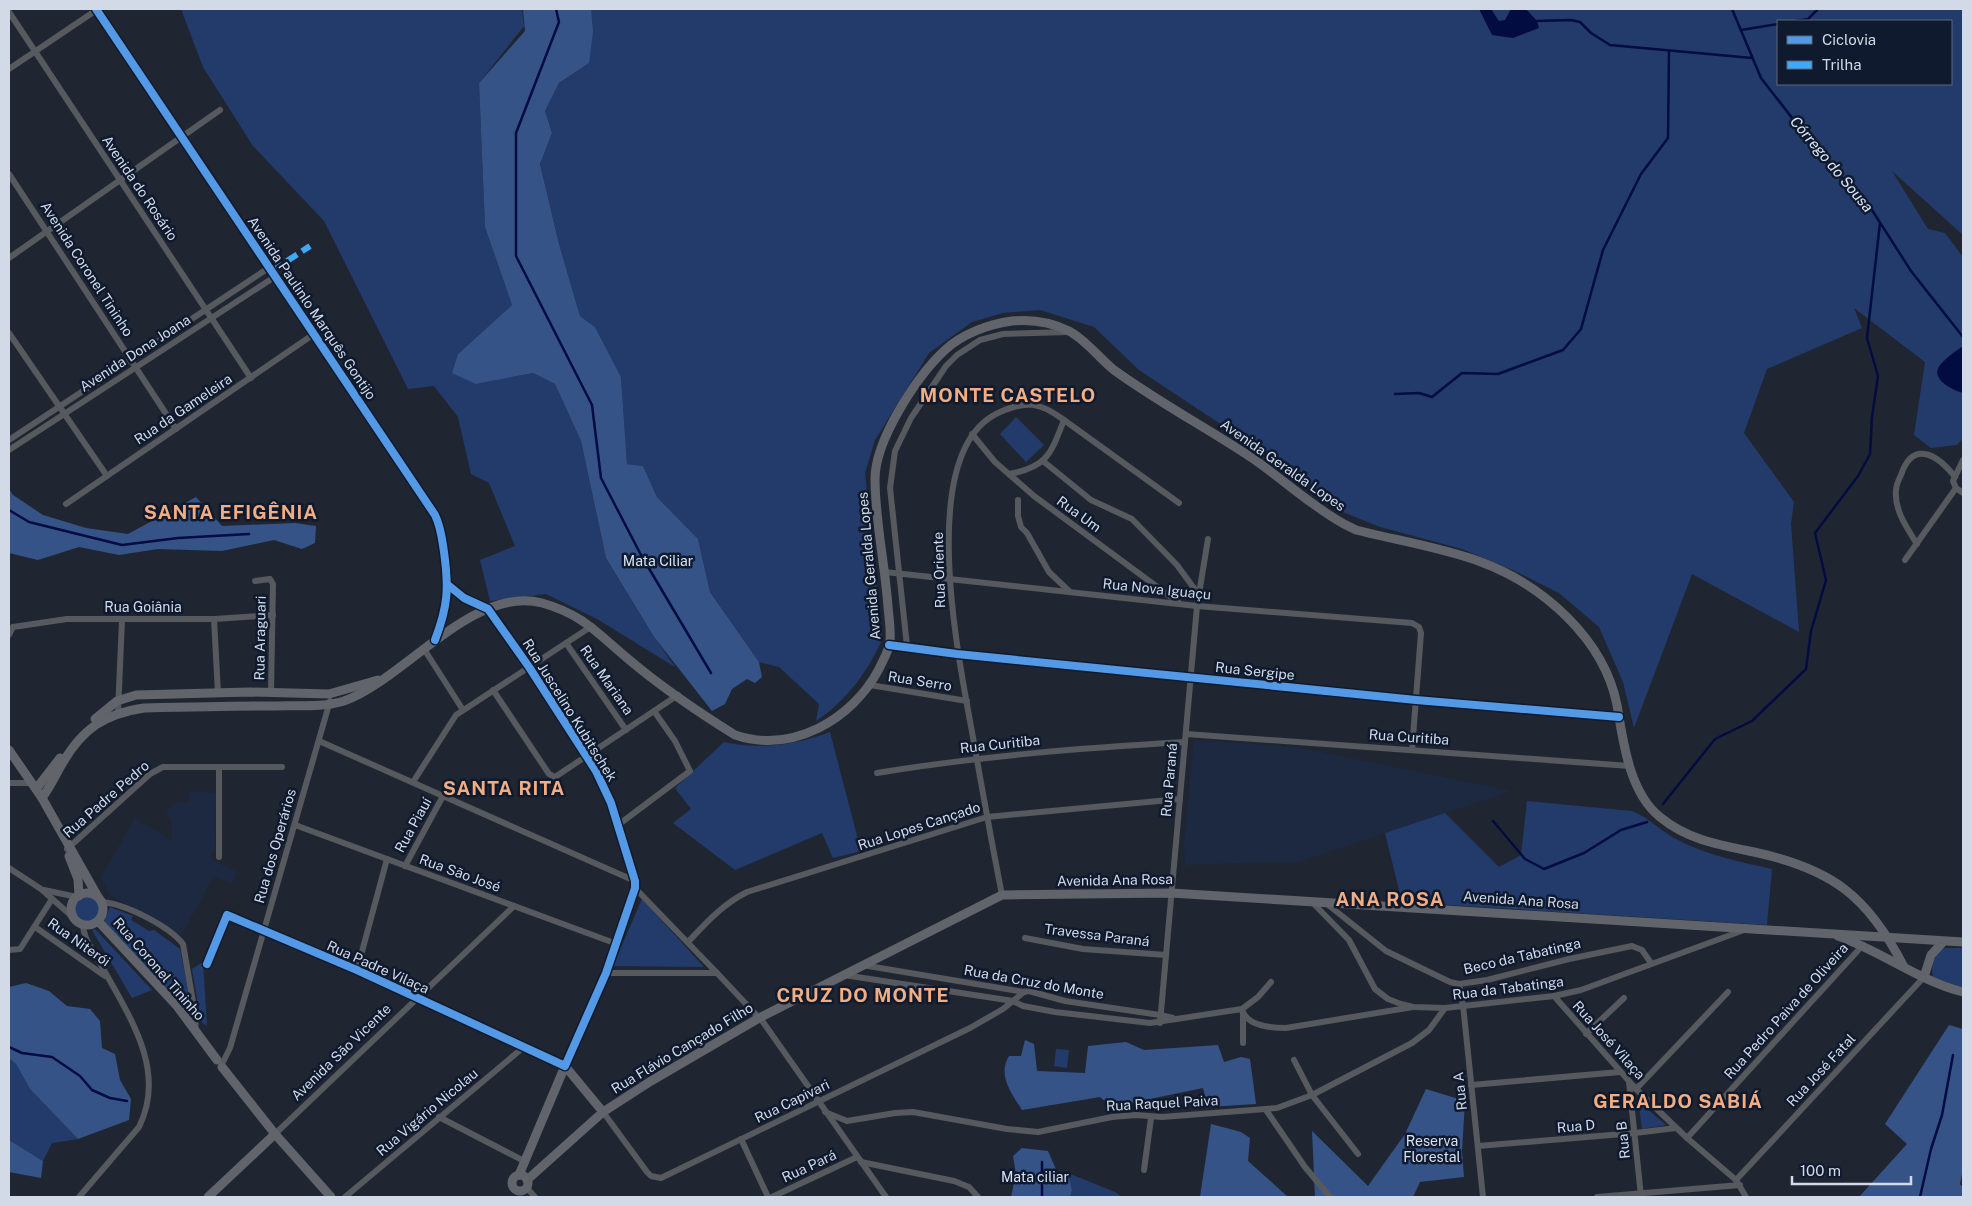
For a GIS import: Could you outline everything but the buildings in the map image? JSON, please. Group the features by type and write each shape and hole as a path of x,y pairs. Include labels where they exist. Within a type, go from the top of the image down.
{"main road":[{"name":"Avenida Geralda Lopes","path":"329,699 344,701 383,679 435,640 479,614 494,606 523,600 541,603 577,617 592,626 627,658 735,735 749,740 766,741 802,736 825,725 853,704 870,685 889,645 886,572 875,477 878,458 891,426 931,366 945,350 961,338 984,328 1028,319 1053,324 1071,332 1114,369 1255,459 1339,522 1356,530 1481,562 1534,589 1569,620 1594,651 1609,676 1630,766 1647,803 1657,815 1675,828 1710,843 1786,859 1825,874 1861,903 1889,938 1904,967"},
{"path":"34,786 65,751 117,702 148,694 271,692 329,699"},
{"path":"42,798 68,754 91,725 118,712 144,708 329,699"},
{"path":"9,751 42,798 67,846 100,899 103,912 94,924 83,924 75,919 71,909 78,896 78,879 67,846"},
{"name":"Avenida Ana Rosa","path":"1002,896 1172,892 1963,942"},
{"path":"78,896 89,893 100,899"},
{"name":"Rua Flávio Cançado Filho","path":"527,1184 603,1112 759,1018 840,975 1002,896"},
{"name":"Rua Coronel Tininho","path":"98,921 177,1006 275,1134 331,1197"},
{"name":"Avenida Ana Rosa","path":"1828,932 1862,946 1934,982 1963,992"},
{"path":"1924,977 1931,955 1944,942"},
{"path":"565,1066 603,1112"},
{"path":"518,1175 527,1184 520,1191 513,1193 512,1182 518,1175 565,1066"},
{"path":"559,1082 572,1075"},
{"name":"Avenida São Vicente","path":"208,1197 275,1134"}],"street":[{"path":"9,69 97,9"},
{"name":"Avenida Paulinlo Marquês Gontijo","path":"97,9 435,515 441,531 448,585 445,613 435,640"},
{"name":"Avenida do Rosário","path":"9,12 251,378"},
{"path":"9,258 220,110"},
{"name":"Avenida Coronel Tininho","path":"9,174 176,429"},
{"name":"Avenida Dona Joana","path":"9,440 270,267"},
{"name":"Avenida Dona Joana","path":"9,450 276,276"},
{"name":"Avenida Geralda Lopes","path":"907,646 890,488 894,452 910,418 934,382 957,355 980,340 1003,334 1071,332"},
{"path":"9,333 107,476"},
{"name":"Rua da Gameleira","path":"66,504 314,334"},
{"name":"Rua Oriente","path":"1002,896 957,654 950,580 951,500 961,457 972,434 992,416 1025,404 1039,404 1048,408 1179,503"},
{"path":"1010,474 1037,467 1043,461 1055,445 1064,420"},
{"name":"Rua Um","path":"972,434 988,456 1052,510 1181,604"},
{"path":"1916,544 1900,516 1896,490 1903,468 1911,456 1923,453 1931,454 1944,462 1955,477"},
{"path":"1906,560 1956,488 1955,477 1963,460"},
{"path":"1043,461 1091,500 1132,519 1177,565 1199,595"},
{"path":"1956,488 1963,493"},
{"path":"1018,500 1018,516 1021,527 1028,533 1049,572 1071,592"},
{"name":"Rua Paraná","path":"1160,1023 1197,606 1208,539"},
{"name":"Rua Nova Iguaçu","path":"886,572 1197,606 1407,622 1416,625 1421,633 1416,700"},
{"name":"Rua Araguari","path":"254,581 270,579 273,584 271,692"},
{"path":"448,585 464,598 488,609"},
{"name":"Rua Juscelino Kubitschek","path":"488,609 529,667 606,788 635,881 635,888 617,944 565,1066"},
{"name":"Rua Goiânia","path":"11,626 67,619 214,619 273,615"},
{"path":"214,619 218,693"},
{"path":"118,712 122,620"},
{"path":"9,635 11,626"},
{"path":"413,782 450,722 463,710 592,626"},
{"name":"Rua Mariana","path":"566,644 626,730"},
{"name":"Rua Sergipe","path":"889,645 957,654 1416,700 1619,717"},
{"path":"424,649 463,710"},
{"name":"Rua Serro","path":"870,685 967,701"},
{"path":"493,690 549,774 555,778 678,695"},
{"name":"Rua dos Operários","path":"220,1063 230,1048 319,741 329,699"},
{"path":"1412,750 1416,700"},
{"path":"618,825 690,771 675,741 654,711"},
{"name":"Rua Curitiba","path":"1186,734 1630,766"},
{"path":"319,741 635,881"},
{"name":"Rua Curitiba","path":"877,774 977,758 1083,748 1185,742"},
{"name":"Rua Padre Pedro","path":"67,846 156,770 163,767 282,767"},
{"path":"218,857 219,767"},
{"path":"9,783 34,786"},
{"name":"Rua Piauí","path":"405,866 443,796"},
{"name":"Rua Lopes Cançado","path":"688,941 731,900 747,892 987,817 1180,800"},
{"name":"Rua São José","path":"295,825 617,944"},
{"path":"357,970 387,859"},
{"path":"9,868 41,889 75,919"},
{"path":"635,888 688,941 759,1018 886,1197"},
{"path":"41,889 58,895 78,896"},
{"path":"9,950 20,949 52,899"},
{"path":"100,899 132,910 174,935 183,944 196,1019 195,1030"},
{"name":"Rua da Tabatinga","path":"1311,901 1349,940 1375,989 1388,999 1413,1007 1445,1008 1554,996 1593,986 1749,928"},
{"name":"Beco da Tabatinga","path":"1324,902 1386,950 1441,978 1459,984 1487,980 1625,946 1638,946 1651,964"},
{"name":"Avenida São Vicente","path":"275,1134 514,906"},
{"name":"Rua Padre Vilaça","path":"208,964 228,915 357,970 565,1066"},
{"path":"79,1197 139,1127 145,1116 151,1091 149,1067 141,1044 90,945 83,924"},
{"name":"Rua Niterói","path":"35,926 108,978"},
{"name":"Travessa Paraná","path":"1025,938 1069,947 1166,955"},
{"name":"Rua Pedro Paiva de Oliveira","path":"1687,1138 1862,946"},
{"name":"Rua da Cruz do Monte","path":"861,965 1024,992 1029,991 1065,1001 1173,1018"},
{"path":"606,973 717,972"},
{"name":"Rua da Cruz do Monte","path":"840,975 1013,1002 1023,1006 1055,1012 1139,1023 1160,1023 1173,1018 1243,1011"},
{"name":"Rua José Fatal","path":"1739,1182 1924,977"},
{"path":"1243,1043 1243,1011 1258,998 1271,982"},
{"name":"Rua A","path":"1459,984 1463,1005 1483,1197"},
{"name":"Rua Capivari","path":"603,1112 642,1167 656,1178 669,1175 970,1028 1013,1002 1024,992"},
{"path":"1636,1089 1728,992"},
{"name":"Rua José Vilaça","path":"1554,996 1636,1089 1687,1138 1739,1182"},
{"path":"1586,1034 1624,998"},
{"path":"1243,1011 1258,1024 1274,1028 1413,1007"},
{"name":"Rua Raquel Paiva","path":"826,1112 847,1121 913,1112 1007,1129 1038,1132 1112,1117 1136,1115 1151,1118 1266,1110 1287,1105 1312,1095 1412,1043 1429,1030 1445,1008"},
{"name":"Rua Vigário Nicolau","path":"345,1197 525,1046"},
{"path":"1294,1060 1312,1095 1358,1154"},
{"path":"1471,1085 1620,1072"},
{"name":"Rua B","path":"1629,1081 1641,1195"},
{"path":"1266,1110 1306,1168 1330,1197"},
{"path":"439,1117 524,1161"},
{"path":"1144,1170 1151,1118"},
{"name":"Rua D","path":"1478,1146 1676,1128"},
{"path":"740,1140 768,1197"},
{"path":"859,1159 954,1181 969,1187 978,1197"},
{"name":"Rua Pará","path":"772,1197 859,1159"},
{"path":"1597,1197 1641,1195 1739,1182 1746,1197"},
{"path":"527,1184 535,1197"}],"shaded area":[{"path":"181,9 522,9 524,26 479,83 485,227 512,305 458,354 476,384 533,373 555,384 581,441 606,558 652,634 675,667 597,619 546,594 490,601 480,560 515,546 489,483 471,474 458,417 434,386 408,389 324,221 253,146 203,67"},
{"path":"591,9 1963,9 1963,235 1892,171 1928,229 1945,233 1963,257 1963,438 1957,445 1931,448 1914,435 1925,362 1854,308 1862,328 1767,369 1744,433 1794,502 1791,524 1799,632 1692,574 1634,728 1623,682 1599,627 1559,593 1515,571 1462,549 1380,527 1333,508 1302,478 1139,370 1094,327 1040,310 1003,313 972,322 929,353 875,440 865,473 882,640 855,685 837,704 816,721 819,704 779,667 759,662 710,592 698,539 657,497 643,466 627,464 621,377 595,327 580,316 559,244 540,164 552,133 545,111 559,83 589,63"},
{"path":"1479,9 1491,9 1499,21 1505,20 1511,9 1526,9 1537,21 1539,28 1513,38 1492,35"},
{"path":"1963,346 1963,393 1943,383 1937,374 1941,364"},
{"path":"1016,417 1044,445 1026,462 1000,434"},
{"path":"830,732 861,851 833,858 822,833 735,870 673,823 691,809 675,788 724,742 750,746 777,745 804,740"},
{"path":"1194,740 1297,747 1511,791 1295,863 1185,865 1184,843"},
{"path":"189,791 216,793 215,850 209,858 237,872 232,884 214,876 181,936 110,895 101,877 135,818 172,841 172,822 166,812 174,803 188,802"},
{"path":"1527,801 1632,811 1644,817 1672,837 1700,850 1724,858 1772,869 1767,925 1402,902 1385,833 1445,813 1499,867 1521,855"},
{"path":"87,895 97,899 101,909 97,919 87,923 77,919 73,909 77,899"},
{"path":"642,899 704,967 613,966"},
{"path":"110,907 133,916 131,920 149,931 154,930 180,949 194,1017 104,922"},
{"path":"95,929 152,990 132,998 92,930"},
{"path":"1941,948 1963,948 1963,988 1933,977 1934,961"},
{"path":"203,962 207,1026 201,1022 192,969"},
{"path":"1056,1049 1069,1050 1067,1068 1054,1066"},
{"path":"9,1058 16,1064 30,1089 78,1139 52,1143 43,1161 9,1140"},
{"path":"1638,1101 1666,1125 1642,1129"},
{"path":"1068,1173 1115,1192 1122,1197 1070,1197 1072,1190"}],"green space":[{"name":"Mata Ciliar","path":"523,9 591,9 593,32 589,63 559,83 545,111 552,133 540,164 559,244 580,316 595,327 621,377 627,464 643,466 657,497 698,539 710,592 759,662 762,677 755,683 747,679 732,689 725,704 712,711 654,637 606,558 581,441 555,384 533,373 476,384 452,373 458,354 512,305 485,227 479,83 525,31"},
{"path":"9,489 13,495 43,515 86,528 128,534 196,497 222,526 295,523 316,526 315,543 302,549 274,540 222,551 158,549 119,555 79,547 38,560 9,553"},
{"path":"26,983 49,991 67,1006 90,1009 100,1021 102,1048 115,1054 120,1080 131,1099 129,1120 78,1139 30,1089 16,1064 9,1058 9,987"},
{"path":"1949,1025 1963,1029 1963,1169 1960,1184 1963,1188 1963,1197 1859,1197 1907,1144 1885,1124"},
{"path":"1025,1040 1034,1044 1037,1071 1085,1073 1088,1046 1126,1042 1144,1050 1218,1045 1224,1062 1241,1057 1250,1059 1256,1104 1208,1107 1203,1088 1111,1107 1100,1097 1022,1110 1007,1084 1005,1070 1009,1056 1021,1056"},
{"name":"Reserva Florestal","path":"1426,1089 1465,1101 1462,1151 1464,1177 1420,1182 1413,1197 1315,1197 1312,1131 1368,1186 1405,1134"},
{"path":"1211,1124 1241,1132 1250,1138 1248,1161 1288,1197 1200,1197"},
{"path":"9,1140 43,1161 41,1178 9,1172"},
{"name":"Mata ciliar","path":"1022,1148 1048,1151 1058,1174 1068,1173 1072,1190 1070,1197 1011,1197 1016,1174 1013,1156"}],"waterway":[{"path":"556,9 559,22 516,133 516,256 592,405 601,478 641,555 711,673"},
{"name":"Córrego do Sousa","path":"1732,9 1761,78 1831,168 1863,196 1911,271 1963,337"},
{"path":"1802,20 1808,19 1818,9"},
{"path":"1535,21 1571,20 1580,22 1591,33 1610,45 1752,58"},
{"path":"1741,30 1777,24"},
{"path":"1395,394 1419,393 1432,397 1462,373 1498,374 1563,350 1581,329 1603,250 1641,174 1668,138 1669,51"},
{"path":"1663,804 1715,739 1752,721 1806,669 1811,631 1826,580 1815,533 1858,476 1870,454 1872,417 1878,376 1867,338 1880,223"},
{"path":"9,510 29,522 122,545 178,538 249,534"},
{"path":"1493,821 1525,859 1544,869 1584,853 1621,830 1647,822"},
{"path":"9,1047 22,1053 52,1057 80,1076 92,1090 110,1098 127,1101"},
{"path":"1920,1197 1931,1149 1942,1115 1953,1055"},
{"path":"1042,1162 1042,1197"}],"marked path":[{"path":"272,271 310,246"}],"cycle path":[{"path":"96,9 435,515 442,538 447,587 443,617 435,640"},
{"path":"207,964 227,915 357,970 565,1066 606,973 635,888 635,881 611,803 596,771 529,667 488,609 464,598 448,585"},
{"path":"889,645 957,654 1416,700 1619,717"}],"district":[{"name":"MONTE CASTELO","path":"1008,395"},
{"name":"SANTA EFIGÊNIA","path":"231,512"},
{"name":"SANTA RITA","path":"504,788"},
{"name":"ANA ROSA","path":"1390,899"},
{"name":"CRUZ DO MONTE","path":"863,995"},
{"name":"GERALDO SABIÁ","path":"1678,1101"}]}
